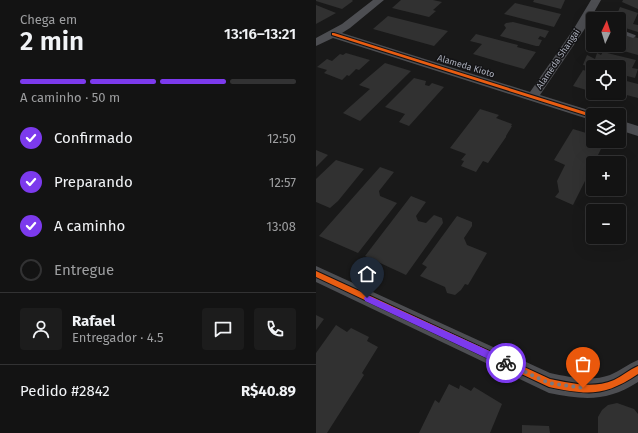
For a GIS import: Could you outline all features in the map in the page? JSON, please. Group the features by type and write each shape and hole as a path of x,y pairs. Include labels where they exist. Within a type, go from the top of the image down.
{"street":[{"path":"316,43 333,34 379,0"},
{"name":"Alameda Shangai","path":"592,12 596,0"},
{"name":"Alameda Shangai","path":"533,96 586,26"},
{"name":"Alameda Kioto","path":"333,34 586,114"},
{"path":"626,127 638,131"},
{"path":"316,274 549,383 572,388 594,389 615,385 638,370"}],"lane":[{"path":"626,34 633,36"}],"building":[{"path":"316,0 352,0 353,1 342,9"},
{"path":"401,0 433,0 442,2 433,10 436,11 429,17 392,8"},
{"path":"534,0 565,0 561,9 533,2"},
{"path":"623,0 638,0 638,9 622,2"},
{"path":"515,3 561,14 554,27 504,14"},
{"path":"316,5 336,13 316,24"},
{"path":"620,7 638,13 633,24 638,25 638,32 626,28 626,12 618,12"},
{"path":"388,16 448,31 434,46 373,29"},
{"path":"513,22 549,31 545,38 540,36 538,39 542,40 539,46 500,36 506,28 504,25 506,23"},
{"path":"476,34 518,45 517,47 536,52 524,69 506,64 473,54 482,44 470,41"},
{"path":"626,35 638,38 638,55 626,52"},
{"path":"603,52 636,60 632,68 638,69 635,78 626,76 626,60 586,60 586,66 583,65 587,55 595,59 597,53 601,55"},
{"path":"346,53 370,60 359,70 356,69 342,80 324,73 327,70 317,67 327,59 332,61 340,54 343,55"},
{"path":"385,63 411,71 360,121 343,113 370,89 359,85"},
{"path":"583,70 586,71 586,90 573,86"},
{"path":"414,78 426,81 425,85 429,86 432,83 444,87 409,126 399,122 405,114 385,107"},
{"path":"626,81 638,84 638,98 626,95"},
{"path":"480,109 499,115 496,118 512,124 512,126 488,163 483,161 476,172 461,166 464,161 461,160 466,154 450,148"},
{"path":"573,129 586,133 586,148 602,148 598,156 586,156 586,179 573,205 555,197 559,192 557,181 565,165 554,160"},
{"path":"316,150 328,155 316,167"},
{"path":"336,160 364,169 338,201 330,208 316,202 316,179"},
{"path":"380,167 394,172 379,191 380,196 397,203 358,253 319,236"},
{"path":"411,196 426,202 416,216 418,221 426,223 434,215 442,218 443,223 406,275 365,256"},
{"path":"457,216 472,222 472,226 464,238 467,245 487,253 468,285 465,284 455,295 447,293 445,287 420,276 427,267 422,264"},
{"path":"316,315 324,319 316,330"},
{"path":"336,325 347,332 351,328 369,337 367,341 378,347 362,373 364,375 327,433 316,433 316,353"},
{"path":"449,384 459,389 460,385 471,391 474,387 502,404 490,433 419,433 435,400 439,403"},
{"path":"617,403 634,409 638,414 638,433 598,433 598,417 602,410 608,405"},
{"path":"522,425 549,426 550,433 522,433"}],"cycle path":[{"path":"333,34 586,114"},
{"path":"316,274 549,383 585,389 605,387 626,378 638,370"}],"way so far":[{"path":"506,363 549,383 572,388 583,388"}],"route":[{"path":"367,298 506,363"}]}
